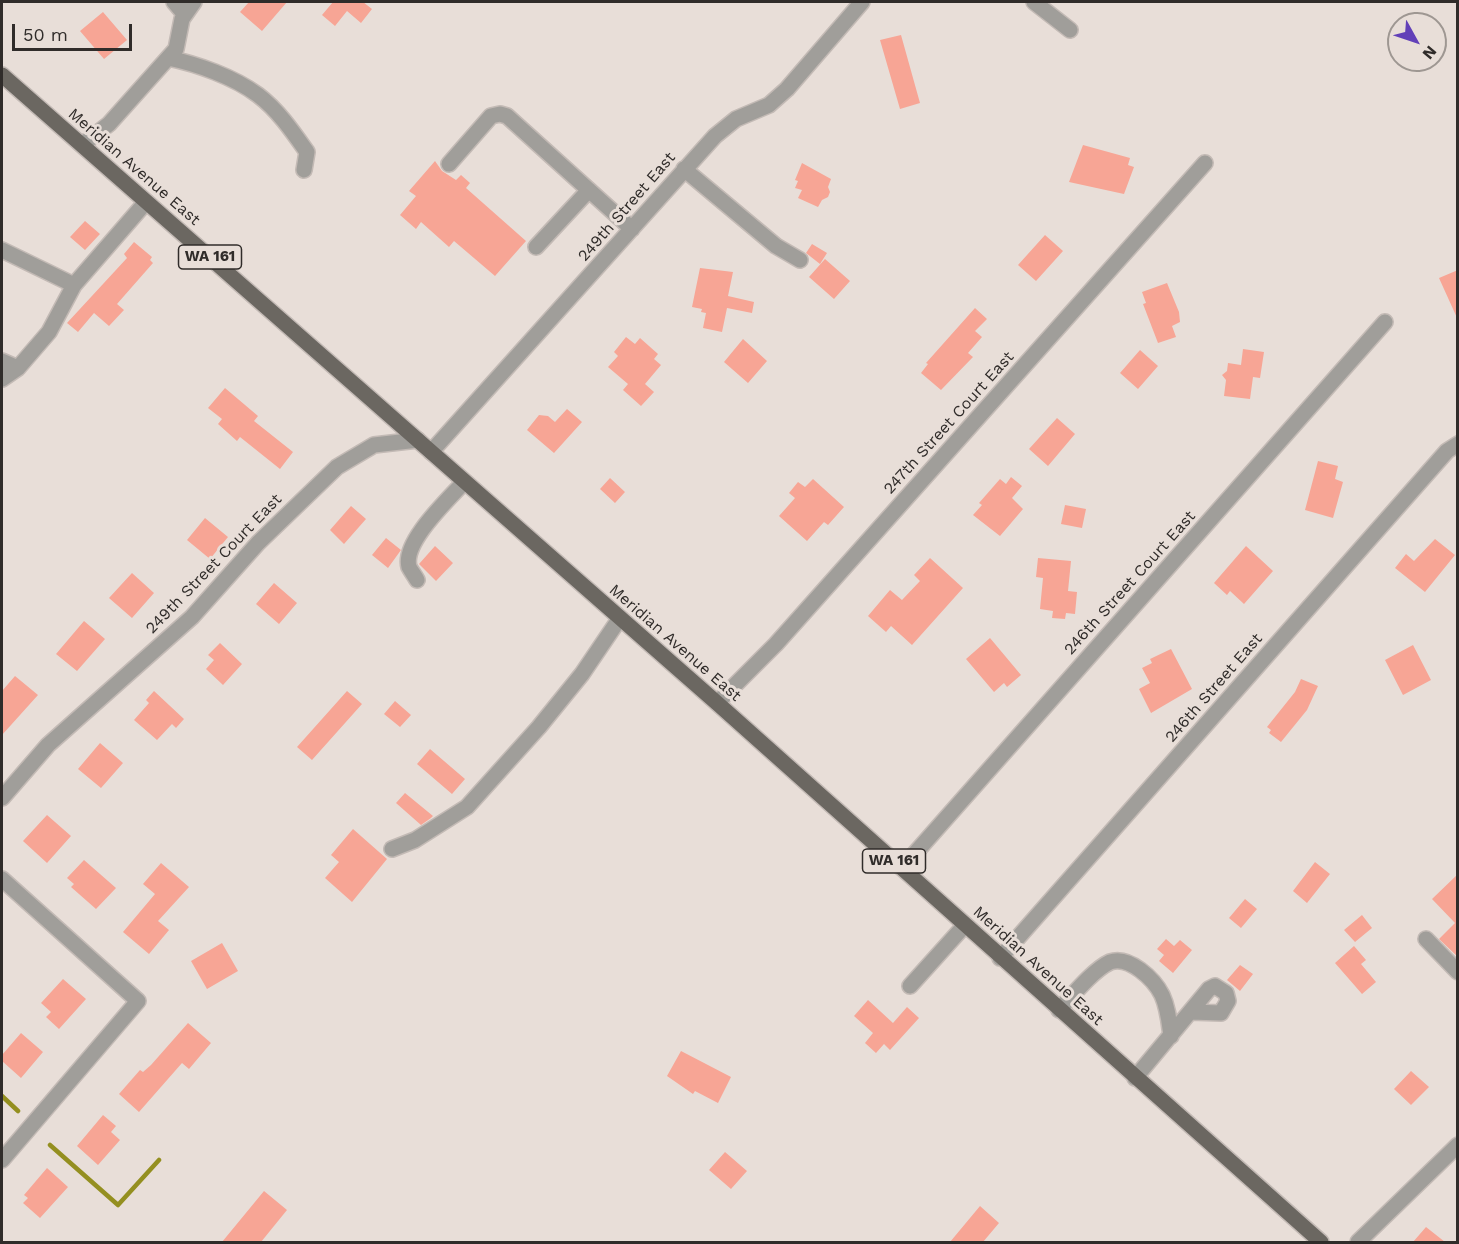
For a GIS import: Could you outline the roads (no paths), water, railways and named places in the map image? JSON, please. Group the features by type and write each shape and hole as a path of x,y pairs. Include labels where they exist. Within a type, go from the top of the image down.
{"main road":[{"name":"Meridian Avenue East","path":"2,75 620,618 1321,1242"}],"street":[{"path":"174,2 184,15"},
{"path":"82,145 109,124 176,49 184,15 194,2"},
{"name":"249th Street East","path":"431,452 684,168 736,118 769,105 788,89 862,2"},
{"path":"1034,2 1070,30"},
{"path":"168,58 197,64 258,95 290,127 307,152 304,170"},
{"path":"450,164 490,116 500,114 507,116 632,229"},
{"name":"247th Street Court East","path":"717,704 776,644 1205,163"},
{"path":"684,168 776,246 800,260"},
{"path":"536,247 589,190"},
{"path":"2,379 18,368 49,332 74,285 146,202"},
{"path":"2,250 74,285"},
{"name":"246th Street Court East","path":"902,868 1385,322"},
{"path":"2,361 18,368"},
{"name":"249th Street Court East","path":"2,798 48,746 192,617 258,543 345,460 374,445 418,440"},
{"name":"246th Street East","path":"1000,958 1439,460 1458,444"},
{"path":"417,580 409,567 409,552 427,524 464,482"},
{"path":"392,849 415,840 467,807 547,718 582,674 620,618"},
{"path":"2,879 138,1001 2,1160"},
{"path":"909,986 964,925"},
{"path":"1426,939 1458,972"},
{"path":"1059,1010 1081,986 1110,963 1125,960 1137,967 1161,992 1169,1014 1171,1036"},
{"path":"1136,1078 1191,1012"},
{"path":"1358,1242 1458,1145"}],"waterway":[{"path":"2,1096 18,1111"},
{"path":"50,1145 118,1205 159,1160"}]}
